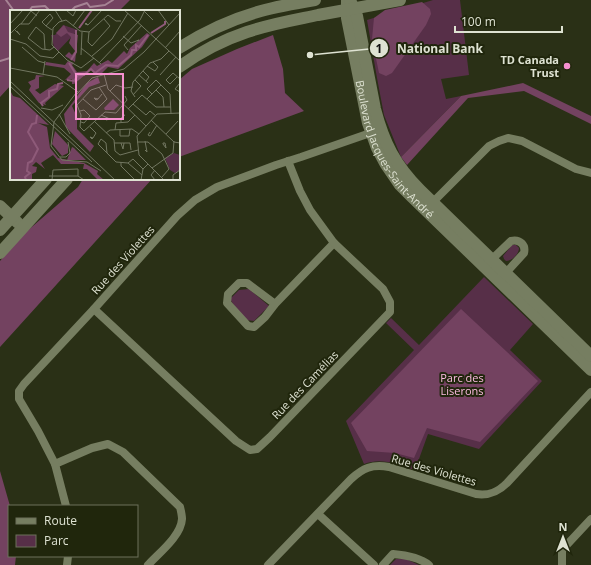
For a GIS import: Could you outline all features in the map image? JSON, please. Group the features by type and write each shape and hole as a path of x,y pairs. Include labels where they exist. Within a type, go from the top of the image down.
{"street":[{"path":"180,47 207,32 240,18 271,8 315,0"},
{"path":"180,66 212,47 246,32 350,5 400,0"},
{"name":"Boulevard Jacques-Saint-André","path":"350,5 357,16 375,109 379,153 392,174 400,184 429,206 488,263 591,370"},
{"name":"Rue des Violettes","path":"66,505 54,464 38,431 19,399 19,391 24,384 94,309 177,216 195,200 217,187 376,131"},
{"path":"429,206 489,146 499,140 508,138 522,142 576,169 591,173"},
{"name":"Rue des Camélias","path":"94,309 236,441 250,450 256,449 270,437 390,312 390,302 382,289 334,243 310,210 300,191 288,161"},
{"path":"10,242 0,231 45,180"},
{"path":"0,253 66,180"},
{"path":"0,206 23,228"},
{"path":"488,263 511,241 517,240 522,243 524,253 502,277"},
{"path":"275,304 247,283 239,283 228,294 227,304 248,326 254,327 334,243"},
{"name":"Boulevard Jacques-Saint-André","path":"502,277 591,356"},
{"name":"Rue des Violettes","path":"268,565 357,473 373,466 389,467 476,494 484,495 501,489 591,392"},
{"path":"54,464 92,448 108,444 123,452 180,507 182,518 181,527 176,535 148,565"},
{"path":"318,514 374,565"},
{"path":"562,565 562,550 588,525 591,519"},
{"path":"383,565 393,554 406,555 429,565"}],"green space":[{"path":"0,0 130,0 120,10 10,10 10,86 0,97"},
{"path":"433,0 460,0 469,75 441,79 446,99 461,96 401,157 384,115 367,20"},
{"path":"422,2 430,9 431,14 426,25 392,73 386,76 379,73 372,39 374,18 385,10"},
{"path":"273,35 283,69 285,93 304,111 180,157 180,79 192,69"},
{"path":"523,83 591,116 591,124 524,91 468,98 407,165 401,157 461,96"},
{"path":"82,180 151,180 0,347 0,261 19,238 78,187"},
{"path":"512,245 516,245 519,250 513,258 506,261 503,256"},
{"name":"Parc des Liserons","path":"484,277 533,324 510,350 542,381 479,449 428,434 415,470 396,464 377,461 364,464 346,421 414,350 386,323 391,318 419,345"},
{"path":"249,289 269,306 254,321 246,320 230,299 239,290"},
{"name":"Parc des Liserons","path":"461,309 538,381 480,442 427,428 414,458 395,453 367,451 351,423"},
{"path":"0,471 10,505 8,505 8,557 16,557 15,565 0,565"},
{"path":"396,559 406,559 419,565 390,565"}],"waterway":[{"path":"6,0 13,10"},
{"path":"72,10 75,7 87,3 90,7 105,5 113,0"},
{"path":"30,10 32,7 45,6 49,10"},
{"path":"0,61 10,58"}],"place":[{"name":"National Bank","path":"310,55"},
{"name":"TD Canada Trust","path":"567,66"}]}
